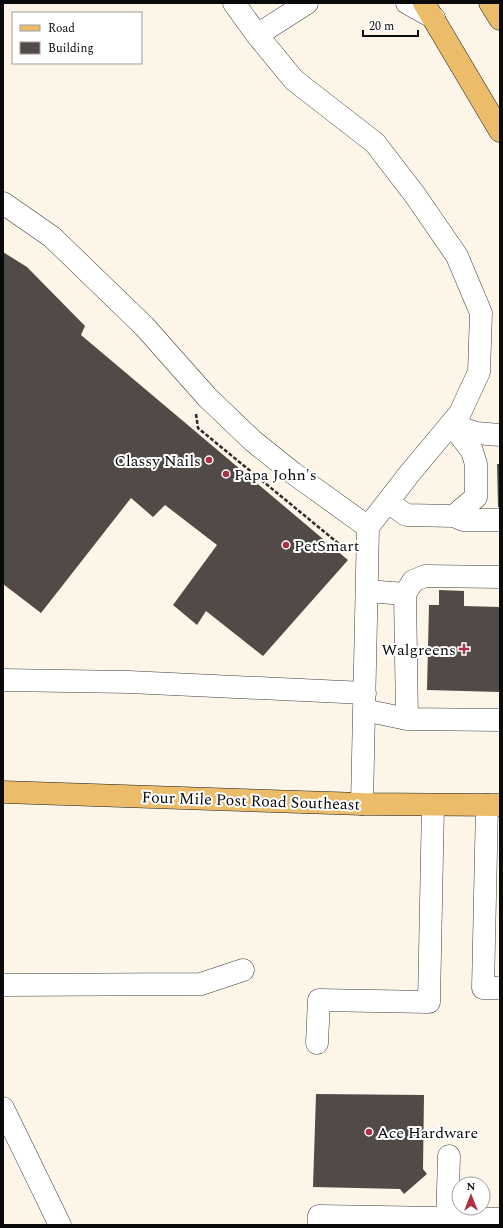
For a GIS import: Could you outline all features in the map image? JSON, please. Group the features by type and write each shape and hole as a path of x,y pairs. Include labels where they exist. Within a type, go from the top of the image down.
{"main road":[{"path":"490,3 500,19"},
{"path":"429,11 500,131"},
{"name":"Four Mile Post Road Southeast","path":"3,792 362,804 493,805"}],"street":[{"path":"257,35 300,8 323,3"},
{"path":"407,3 429,11"},
{"path":"246,7 257,35 294,80 376,143 415,195 457,256 481,313 479,372 460,414 368,527 362,804"},
{"path":"3,203 58,243 144,326 207,397 253,441 293,473 368,527"},
{"path":"451,424 476,433 500,436"},
{"path":"451,424 472,451 476,464 476,497 480,504 500,518"},
{"path":"476,464 481,449 489,440 500,436"},
{"path":"454,516 476,497"},
{"path":"388,502 406,515 454,516 463,520 500,518"},
{"path":"408,719 405,594 413,581 425,576 500,577"},
{"path":"367,591 405,594"},
{"path":"3,680 130,682 365,701 408,719 500,720"},
{"path":"317,1042 319,1000 429,1002 433,805"},
{"path":"493,805 493,879 483,988 500,988"},
{"path":"3,985 201,984 244,970"},
{"path":"3,1108 60,1225"},
{"path":"447,1221 449,1156"},
{"path":"319,1225 319,1216 447,1221 500,1219"}],"path":[{"path":"194,407 198,428 344,548"}],"building":[{"path":"3,252 27,267 85,326 81,335 348,560 263,656 206,611 197,625 173,605 217,545 165,505 153,517 131,498 41,613 3,584"},
{"path":"497,464 500,464 500,507 498,507"},
{"name":"Walgreens","path":"439,590 464,591 464,606 500,607 500,692 427,690 429,605 439,605"},
{"name":"Ace Hardware","path":"316,1094 424,1095 423,1169 427,1174 404,1194 400,1189 313,1187"}],"place":[{"name":"Classy Nails","path":"209,460"},
{"name":"Papa John's","path":"226,474"},
{"name":"PetSmart","path":"286,545"},
{"name":"Walgreens","path":"464,649"},
{"name":"Ace Hardware","path":"369,1132"}]}
